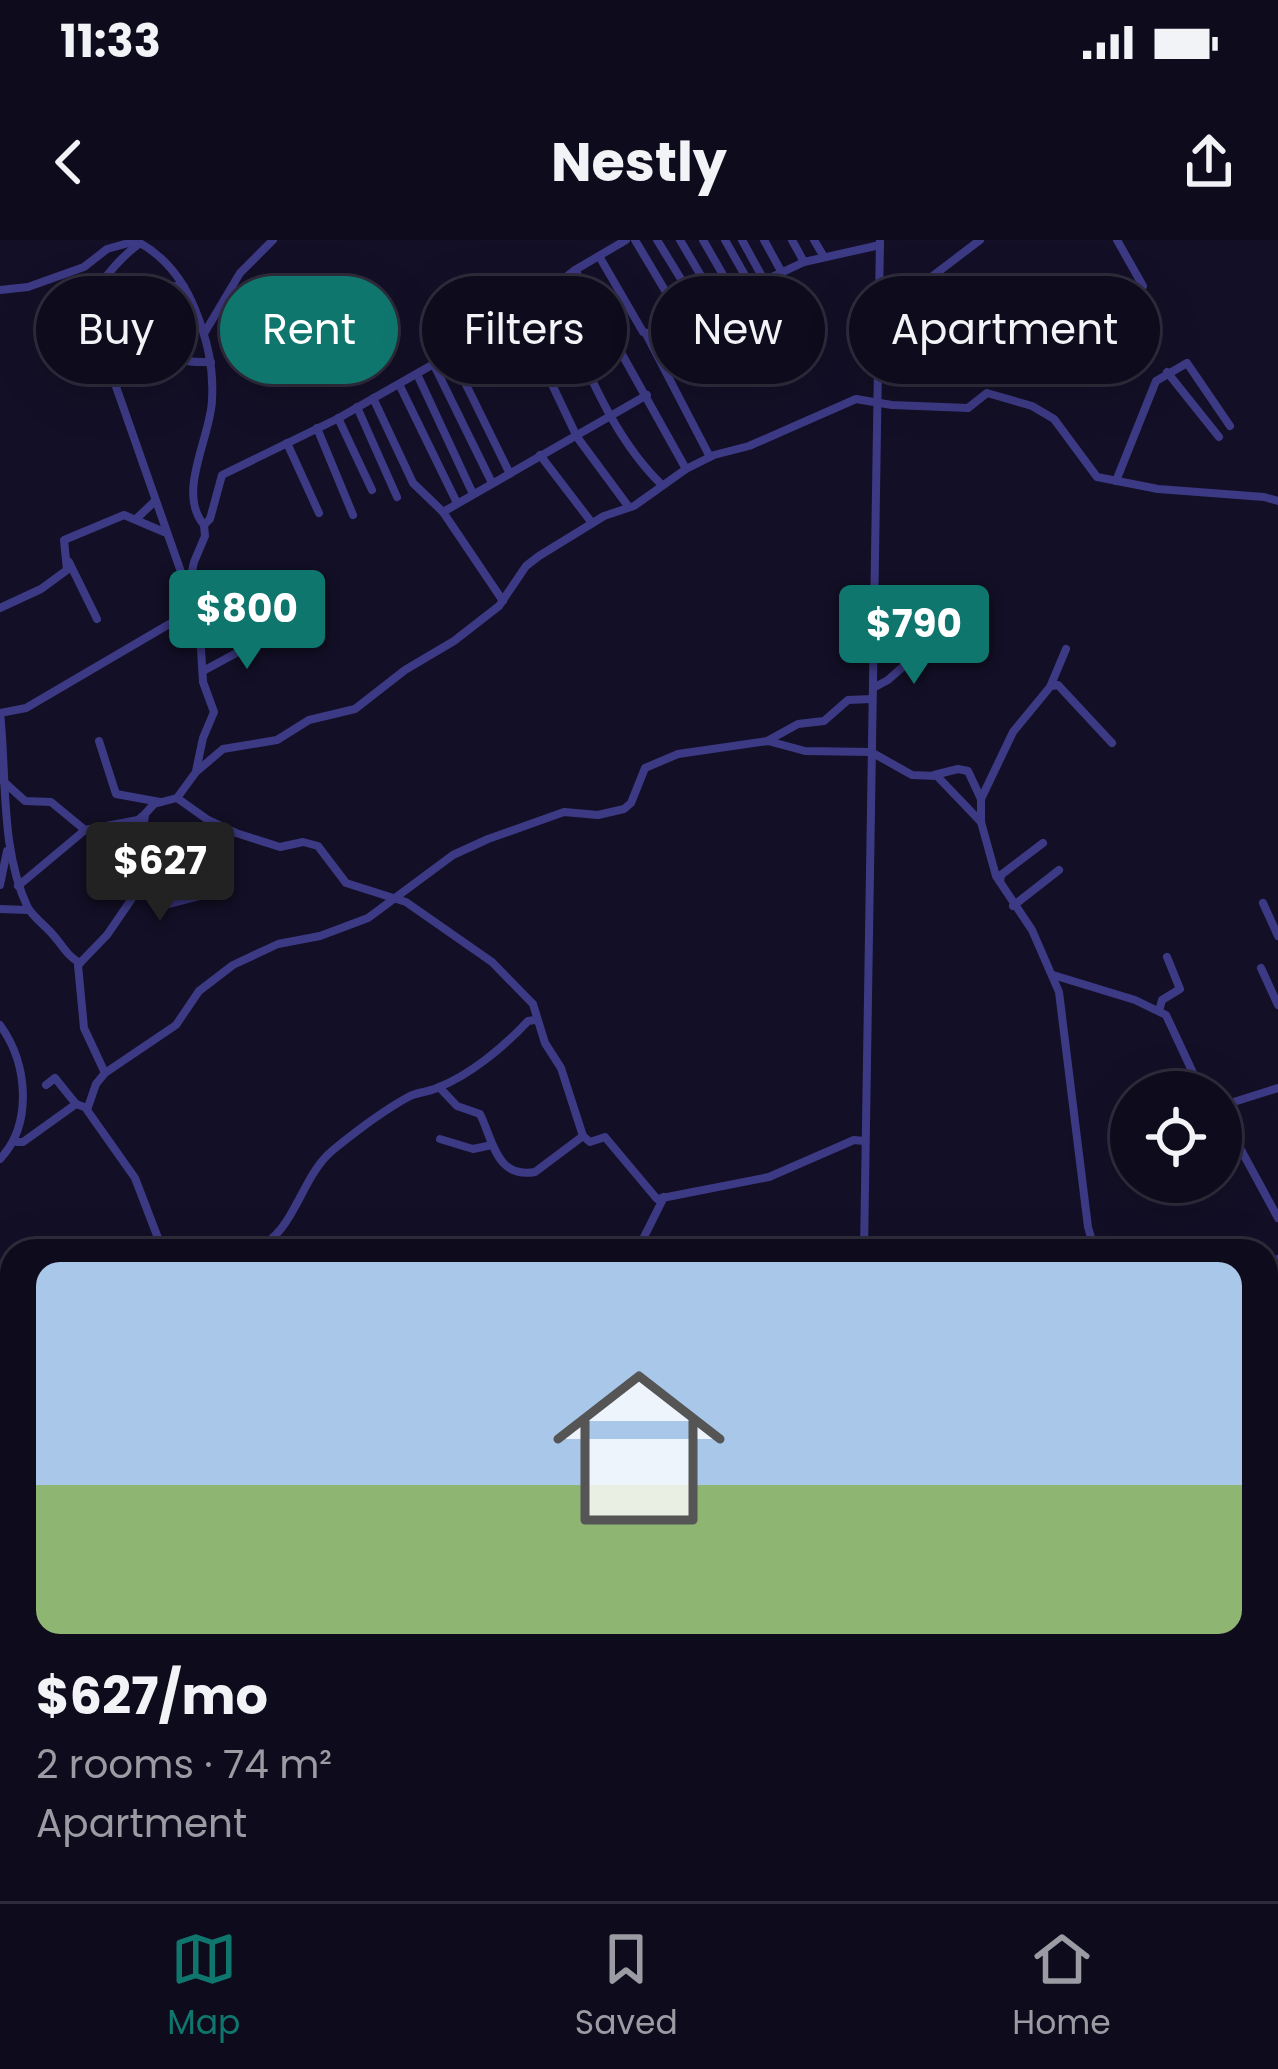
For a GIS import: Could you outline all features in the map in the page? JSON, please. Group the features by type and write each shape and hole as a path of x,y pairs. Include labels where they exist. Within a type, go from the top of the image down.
{"street":[{"path":"152,251 159,240"},
{"path":"204,333 240,273 273,240"},
{"path":"568,276 626,240"},
{"path":"635,240 656,276"},
{"path":"657,240 679,276"},
{"path":"680,240 701,276"},
{"path":"703,240 724,276"},
{"path":"725,240 745,276"},
{"path":"742,240 762,276"},
{"path":"764,240 782,271"},
{"path":"792,240 804,262"},
{"path":"814,240 824,257"},
{"path":"933,276 980,240"},
{"path":"1117,240 1137,276"},
{"path":"0,290 28,287 84,267 107,249 136,241 176,276"},
{"path":"112,276 142,243"},
{"path":"772,276 804,262 880,243 880,276"},
{"path":"599,256 710,457"},
{"path":"575,270 686,469"},
{"path":"80,962 67,954 29,910 18,886 1,811 0,713 21,711 183,616 205,536 193,504 209,429 211,362 196,313"},
{"path":"646,334 651,332"},
{"path":"196,361 211,362"},
{"path":"1116,481 1160,375 1186,364 1230,426"},
{"path":"204,525 210,519 222,475 422,371"},
{"path":"1167,372 1219,436"},
{"path":"417,374 472,494"},
{"path":"115,384 188,590"},
{"path":"400,384 457,503"},
{"path":"443,384 491,483"},
{"path":"466,384 510,474"},
{"path":"552,384 577,437 628,506"},
{"path":"596,384 646,470 662,485"},
{"path":"864,1239 877,384"},
{"path":"18,886 85,830 138,820 154,804 177,798 196,772 226,747 277,740 318,717 355,710 504,602 528,565 592,523 710,457 757,443 850,401 968,408 987,393 1032,406 1063,428 1091,473 1116,481 1278,501"},
{"path":"443,512 646,394"},
{"path":"373,398 406,472 443,512 504,602"},
{"path":"357,407 397,496"},
{"path":"338,418 372,490"},
{"path":"317,428 353,515"},
{"path":"287,442 319,513"},
{"path":"540,455 592,523"},
{"path":"136,519 154,502"},
{"path":"97,619 68,560 64,540 117,516 164,532"},
{"path":"0,608 40,589 67,569 68,560"},
{"path":"187,604 214,712 196,772"},
{"path":"201,672 240,651 244,632"},
{"path":"87,1108 105,1072 176,1025 199,992 224,970 274,946 362,920 384,909 453,855 488,839 571,811 598,815 623,809 631,803 648,766 678,754 768,740 798,724 824,722 848,700 873,694 933,640"},
{"path":"981,799 1013,732 1050,687 1066,649"},
{"path":"1050,687 1058,685 1112,743"},
{"path":"768,740 805,751 871,752 912,776 968,771 981,799 981,822 1000,883 1032,929 1054,975 1065,1019 1093,1239"},
{"path":"100,741 116,794 162,803"},
{"path":"933,776 948,785 961,806 981,822"},
{"path":"2,780 25,801 51,802 85,830"},
{"path":"177,798 236,833 280,848 303,842 318,847 349,885 395,897 492,962 532,1004 546,1046 561,1068 583,1136 590,1142 603,1136 657,1199 769,1177 854,1140 864,1141"},
{"path":"105,1072 84,1028 80,962 121,916 138,876 146,814"},
{"path":"141,853 171,837 181,876"},
{"path":"1000,883 1001,875 1043,843"},
{"path":"0,885 8,849"},
{"path":"1013,906 1059,870"},
{"path":"138,876 148,893 169,904 208,894"},
{"path":"1263,903 1278,936"},
{"path":"0,909 29,910"},
{"path":"1159,1011 1162,1000 1180,989 1167,957"},
{"path":"1261,968 1278,1005"},
{"path":"1054,975 1159,1011 1172,1024 1190,1071"},
{"path":"273,1239 331,1152 407,1098 439,1088 535,1020"},
{"path":"0,1024 25,1093 17,1142 0,1159"},
{"path":"46,1085 55,1078 76,1104 87,1108 135,1178 158,1239"},
{"path":"439,1088 457,1106 478,1113 500,1162 528,1174 583,1136"},
{"path":"1242,1101 1278,1088"},
{"path":"17,1142 76,1104"},
{"path":"440,1138 473,1149 491,1145"},
{"path":"1242,1149 1278,1217"},
{"path":"643,1239 664,1197"}]}
